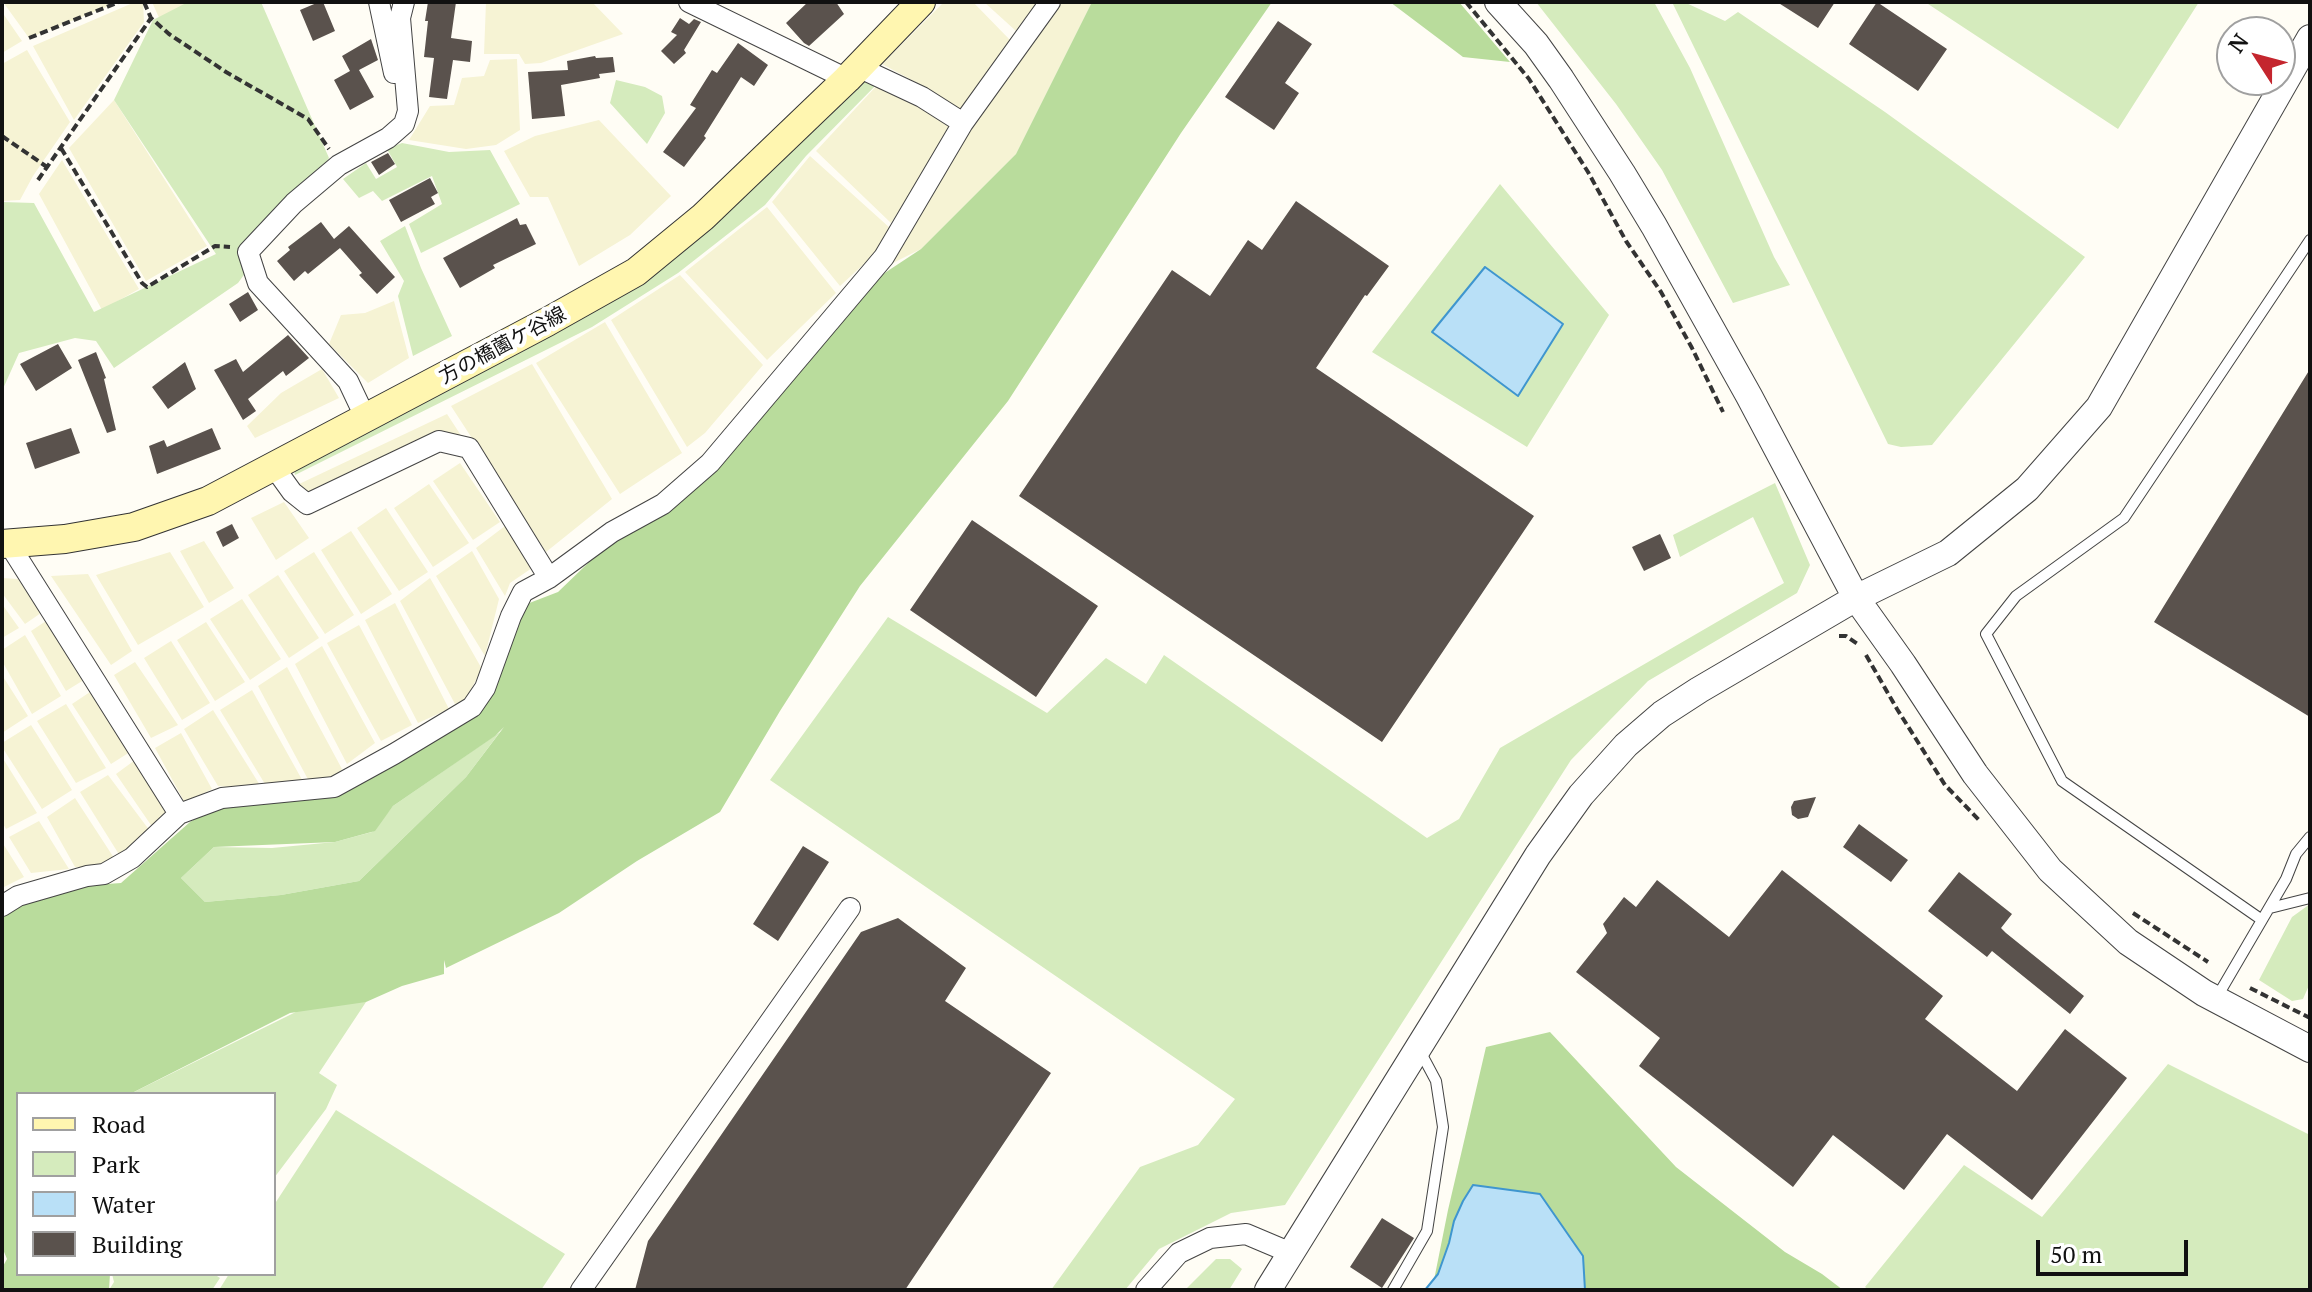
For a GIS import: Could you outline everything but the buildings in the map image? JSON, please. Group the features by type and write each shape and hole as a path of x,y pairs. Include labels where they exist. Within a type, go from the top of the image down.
{"main road":[{"name":"方の橋薗ケ谷線","path":"5,544 65,539 134,527 208,501 636,272 703,217 921,2"}],"street":[{"path":"379,2 404,124"},
{"path":"366,419 348,381 258,283 248,252 294,203 339,165 388,138 404,124 408,102 400,18 404,2"},
{"path":"689,2 852,73 922,97 963,123"},
{"path":"2,906 18,896 104,874 132,858 179,814 222,798 334,787 472,707 485,688 523,592 549,578 612,532 663,504 710,463 884,257 963,123 1050,2"},
{"path":"1498,2 1536,44 1561,79 1654,226 1856,598 1975,774 2050,870 2128,942 2216,999 2310,1049"},
{"path":"1268,1290 1538,855 1581,795 1626,745 1662,714 1856,598 1948,553 2027,489 2099,407 2310,38"},
{"path":"274,467 292,492 307,504 439,441 469,448 549,578"},
{"path":"5,544 179,814"},
{"path":"581,1290 850,908"},
{"path":"1146,1290 1179,1253 1210,1238 1246,1234 1291,1253"}],"lane":[{"path":"2262,920 2062,781 1986,634 2016,596 2124,518 2310,240"},
{"path":"2216,999 2270,908 2296,854 2310,837"},
{"path":"2270,908 2310,898"},
{"path":"1393,1290 1427,1231 1443,1127 1436,1081 1418,1048"}],"path":[{"path":"29,38 119,2"},
{"path":"144,2 151,18 169,34 226,72 308,119 339,165"},
{"path":"1466,2 1529,79 1588,172 1626,241 1661,292 1723,412"},
{"path":"38,180 151,18"},
{"path":"2,136 47,167"},
{"path":"61,148 147,287 215,246 225,245 248,252"},
{"path":"2125,907 2208,962"},
{"path":"2250,988 2310,1018"}],"shaded area":[{"path":"3,2 119,2 29,38"},
{"path":"135,2 143,2 144,22 74,120 33,46"},
{"path":"152,2 188,2 160,20"},
{"path":"486,2 592,2 623,34 541,63 525,64 519,54 484,54"},
{"path":"944,2 973,2 1011,41 958,113 921,85 882,64"},
{"path":"984,2 1037,2 1016,31"},
{"path":"1050,2 1092,2 1016,154 921,249 869,275"},
{"path":"2,12 22,41 2,53"},
{"path":"27,50 70,122 20,200 2,201 2,64"},
{"path":"517,59 520,130 496,145 466,149 409,140 430,106 454,105 462,78 484,76 490,60"},
{"path":"881,81 954,123 891,223 816,151"},
{"path":"114,100 207,246 146,281 69,148"},
{"path":"599,120 671,196 630,235 579,266 548,197 530,197 504,151 535,136"},
{"path":"810,156 890,228 878,251 840,286 772,202"},
{"path":"62,160 139,289 102,310 39,194"},
{"path":"767,207 836,293 767,360 685,272"},
{"path":"680,275 763,365 705,433 687,447 611,320"},
{"path":"394,301 409,358 368,383 329,344 341,315 365,313"},
{"path":"605,322 682,453 620,494 536,363"},
{"path":"532,364 612,499 546,552 451,406"},
{"path":"322,369 339,398 255,438 247,426 281,393"},
{"path":"447,414 464,440 307,496 297,485"},
{"path":"460,463 500,522 473,540 433,481"},
{"path":"429,484 469,543 433,567 394,508"},
{"path":"284,502 309,538 276,560 251,518"},
{"path":"386,508 428,572 399,591 357,528"},
{"path":"505,526 532,568 510,583 505,596 476,548"},
{"path":"351,531 392,594 361,614 321,550"},
{"path":"204,541 234,588 209,603 180,551"},
{"path":"472,551 499,599 485,656 436,576"},
{"path":"170,552 204,607 138,645 96,575"},
{"path":"314,552 354,615 325,634 284,571"},
{"path":"88,574 132,651 111,665 51,576"},
{"path":"278,575 319,638 289,658 248,595"},
{"path":"2,578 18,579 41,613 25,624 2,593"},
{"path":"430,578 482,669 465,700 455,704 400,601"},
{"path":"242,599 281,659 250,680 210,619"},
{"path":"395,603 449,709 418,723 365,620"},
{"path":"2,604 19,628 2,638"},
{"path":"49,619 87,678 66,691 31,631"},
{"path":"206,622 245,682 215,701 177,640"},
{"path":"359,625 412,725 381,741 327,643"},
{"path":"25,635 61,696 32,714 2,661 2,650"},
{"path":"171,641 210,703 182,720 144,658"},
{"path":"322,646 375,743 347,764 295,664"},
{"path":"135,662 178,725 151,738 114,675"},
{"path":"287,667 342,769 331,783 311,785 258,686"},
{"path":"2,675 28,716 2,733"},
{"path":"93,690 130,752 111,764 72,704"},
{"path":"252,690 305,785 268,789 220,710"},
{"path":"66,704 106,768 76,783 37,721"},
{"path":"213,710 263,790 218,786 184,729"},
{"path":"31,725 72,790 42,809 2,747 2,743"},
{"path":"181,733 212,789 185,803 155,748"},
{"path":"2,757 37,813 6,829 2,822"},
{"path":"135,760 170,813 153,828 116,774"},
{"path":"108,775 150,831 120,856 80,792"},
{"path":"75,798 116,861 98,867 75,867 47,817"},
{"path":"39,821 69,869 31,873 9,837"},
{"path":"2,842 24,877 2,888"}],"green space":[{"path":"188,2 261,2 329,158 238,283 114,368 96,341 75,338 19,353 2,391 2,202 34,203 94,312 216,254 114,100 153,20"},
{"path":"1092,2 1272,2 1181,133 1008,401 860,586 720,812 637,861 559,913 446,968 444,960 444,974 402,986 366,1002 290,1013 134,1092 16,1092 16,1276 110,1276 109,1290 2,1290 2,1268 7,1259 2,1247 2,918 65,887 121,883 190,822 221,803 314,791 472,707 519,607 558,592 611,541 675,493 871,282 921,249 1016,154","holes":["504,727 466,777 359,881 281,895 205,902 181,878 214,847 335,842 375,831 393,806"]},
{"path":"1390,2 1459,2 1510,62 1463,57"},
{"path":"1536,2 1654,2 1690,68 1774,257 1790,285 1733,303 1662,170 1616,104"},
{"path":"1672,2 1684,2 1725,21 1738,12 1885,112 2085,257 1932,445 1901,447 1888,444"},
{"path":"1925,2 2199,2 2118,129"},
{"path":"866,70 883,78 806,156 765,205 678,273 592,327 295,475 293,465 600,302"},
{"path":"616,80 645,87 662,96 665,113 647,144 610,103"},
{"path":"402,143 449,152 490,150 520,204 421,253 409,224 442,204 432,176 382,201 373,191 359,198 343,179 366,163 376,179 397,167 387,149"},
{"path":"1500,184 1609,315 1527,447 1372,352"},
{"path":"405,226 452,336 413,356 398,296 404,281 380,241"},
{"path":"1775,483 1810,565 1797,593 1648,681 1571,760 1285,1205 1231,1213 1159,1249 1125,1290 1051,1290 1140,1167 1198,1145 1235,1099 770,780 888,617 1047,713 1106,658 1146,684 1164,655 1427,838 1459,819 1500,748 1784,583 1753,517 1680,557 1673,535"},
{"path":"500,732 466,777 359,881 281,895 205,902 181,878 214,847 272,848 335,842 372,832 393,806"},
{"path":"2310,904 2310,983 2303,999 2292,1001 2259,980 2292,917"},
{"path":"366,1002 319,1073 337,1085 326,1109 276,1175 276,1092 134,1092 314,1003"},
{"path":"1550,1032 1676,1167 1785,1252 1843,1290 1432,1290 1486,1047"},
{"path":"2168,1064 2310,1135 2310,1290 1869,1290 1865,1287 1964,1165 2042,1217"},
{"path":"336,1110 565,1254 541,1290 219,1290 228,1276 276,1276 276,1202"},
{"path":"1216,1259 1230,1259 1242,1269 1229,1290 1185,1290"},
{"path":"112,1276 220,1278 212,1290 109,1290 114,1282"}],"water":[{"path":"1485,267 1563,324 1518,396 1432,332"},
{"path":"1473,1185 1540,1194 1583,1256 1585,1290 1425,1290 1438,1274 1454,1221"}]}
